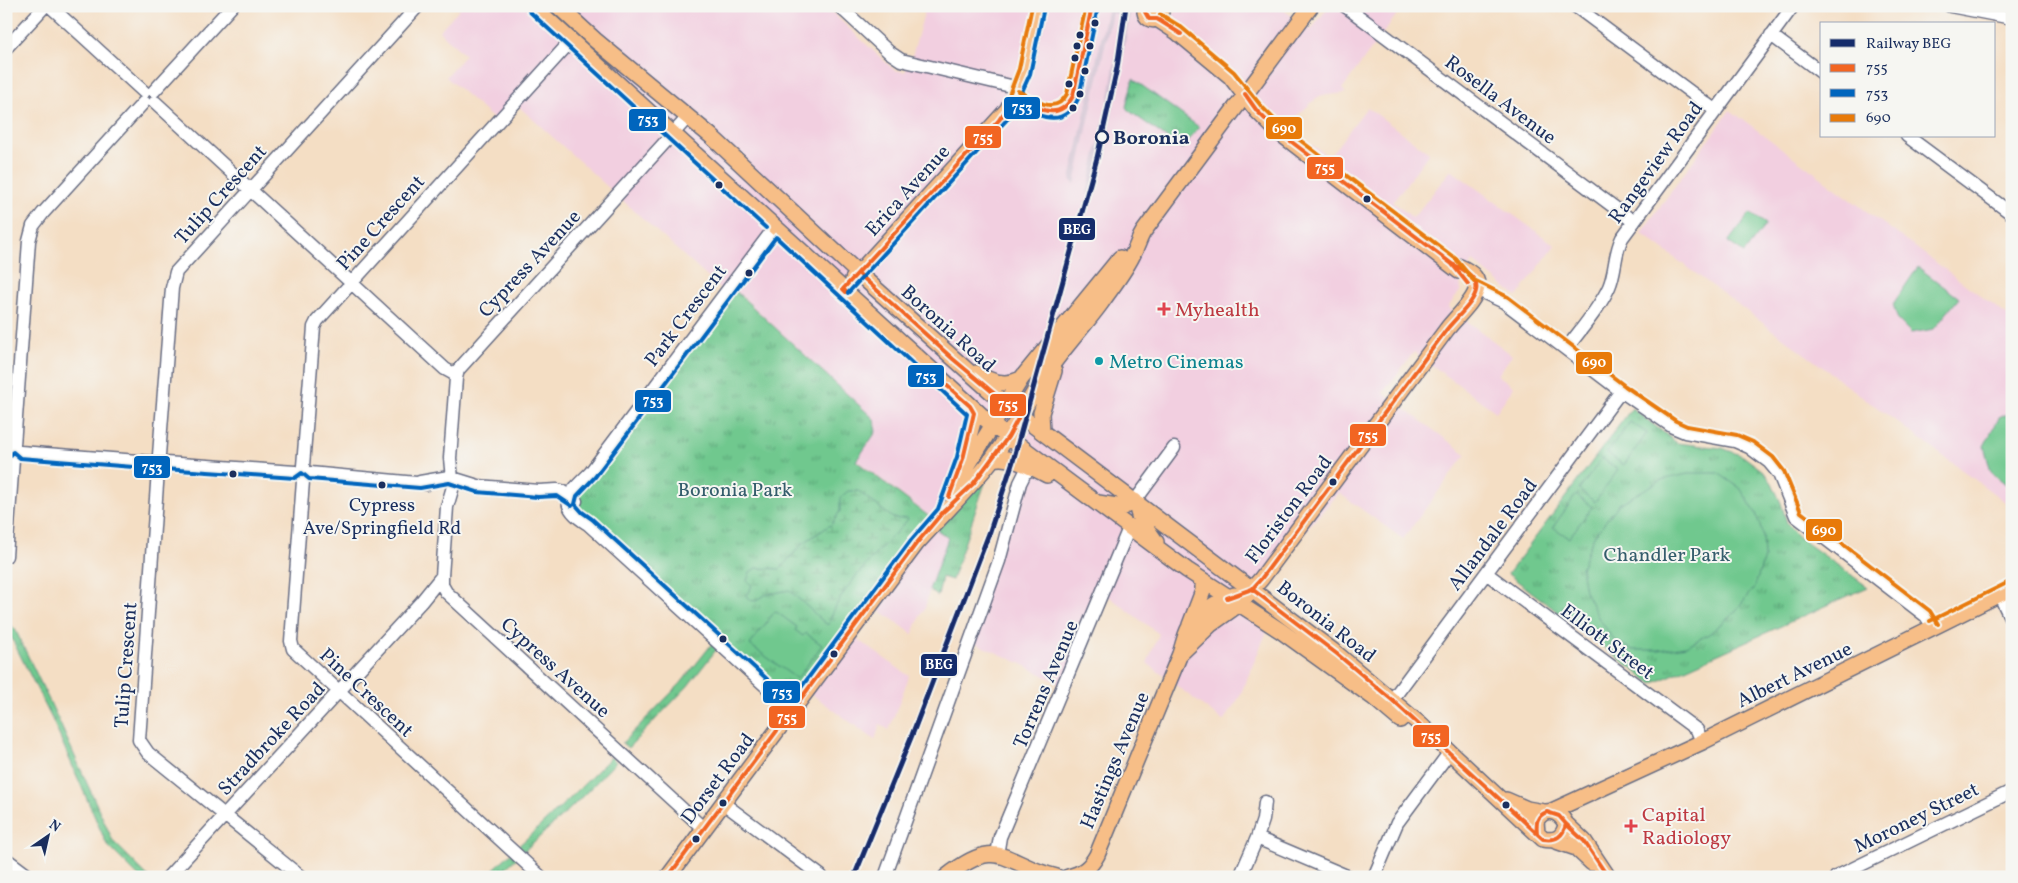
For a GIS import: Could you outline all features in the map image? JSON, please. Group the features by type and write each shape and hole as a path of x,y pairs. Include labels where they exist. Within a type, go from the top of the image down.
{"main road":[{"name":"Boronia Road","path":"533,6 992,425 1203,582 1281,631 1374,698 1415,732 1448,752"},
{"name":"Boronia Road","path":"558,6 595,40 688,117 858,273 1005,404 1337,654 1392,700 1537,833"},
{"name":"Erica Avenue","path":"843,289 1007,110 1019,88 1025,71 1038,6"},
{"name":"Dorset Road","path":"952,491 1021,379 1042,356 1128,248 1139,239 1310,6"},
{"path":"1151,10 1230,76 1257,111 1298,148 1452,264 1475,286"},
{"name":"Dorset Road","path":"668,877 916,544 943,512 961,496 1008,437 1060,353 1100,304 1134,252 1139,239"},
{"name":"Floriston Road","path":"1252,589 1303,524 1461,311 1468,293 1475,286"},
{"path":"1042,432 1041,413 1060,353"},
{"path":"953,359 984,378 994,381 1012,384 1021,379"},
{"name":"Dorset Road","path":"943,512 964,459 974,413 971,407"},
{"name":"Boronia Road","path":"991,460 998,458 1007,459 1033,468 1078,490"},
{"path":"1096,503 1123,507 1135,501 1140,519 1164,554"},
{"path":"1187,570 1200,551"},
{"path":"1189,628 1203,591 1203,582"},
{"name":"Hastings Avenue","path":"1075,876 1090,866 1096,855 1180,654 1189,628 1200,616 1252,589"},
{"name":"Albert Avenue","path":"1548,812 1592,794 1702,742 2005,591"},
{"name":"Hastings Avenue","path":"1180,654 1232,601"},
{"name":"Albert Avenue","path":"1565,822 1577,806 1592,794"},
{"name":"Boronia Road","path":"1498,796 1527,809 1548,812"},
{"path":"1548,812 1559,814 1584,841 1606,877 1580,850 1553,840 1543,840 1537,833 1536,822 1548,812"},
{"path":"1553,840 1562,834 1565,822"},
{"path":"946,877 962,864 975,857 984,855 997,855 1057,877"}],"street":[{"path":"6,48 44,6"},
{"path":"50,6 445,369 456,375 442,581"},
{"path":"6,556 12,452 29,241 32,229 42,213 232,6"},
{"name":"Tulip Crescent","path":"301,877 148,753 139,740 172,288 174,277 183,262 418,6"},
{"path":"839,6 889,52 901,60 1019,88"},
{"name":"Rosella Avenue","path":"1345,6 1634,222"},
{"path":"1575,6 1716,111"},
{"name":"Rangeview Road","path":"1567,348 1609,288 1617,248 1634,222 1793,6"},
{"path":"1950,6 2012,18"},
{"path":"1771,35 1820,72"},
{"name":"Pine Crescent","path":"541,877 295,652 291,644 315,324 571,41"},
{"name":"Cypress Avenue","path":"456,375 461,366 688,117"},
{"path":"1910,138 2012,214"},
{"name":"Park Crescent","path":"571,499 775,227"},
{"path":"1475,286 1492,287 1498,292 1504,302 1673,427 1685,432 1735,441 1749,447 1769,462 1779,474 1796,516 1926,616 1933,628"},
{"name":"Allandale Road","path":"1392,700 1622,391"},
{"path":"1135,501 1174,448"},
{"path":"12,452 448,484 556,490 571,499 572,513 588,524 792,710"},
{"path":"885,877 991,582 1020,483 1025,474 1033,468"},
{"name":"Torrens Avenue","path":"997,855 1000,837 1129,528"},
{"name":"Elliott Street","path":"1486,573 1697,730 1702,742"},
{"name":"Cypress Avenue","path":"442,581 449,596 704,829"},
{"name":"Stradbroke Road","path":"168,877 442,581"},
{"path":"2005,591 2012,621"},
{"path":"1374,877 1397,823 1448,752"},
{"name":"Moroney Street","path":"1836,877 2012,791"},
{"path":"1240,877 1263,820 1265,802"},
{"path":"723,803 821,876"},
{"path":"1257,838 1349,877"},
{"path":"6,859 26,876"}],"shaded area":[{"path":"462,6 825,6 894,70 905,72 913,53 926,6 1163,6 1173,15 1180,6 1278,6 1311,30 1329,6 1403,6 1342,89 1346,93 1319,96 1286,126 1329,157 1367,107 1429,153 1393,202 1413,218 1451,170 1555,245 1517,297 1473,261 1460,281 1461,290 1448,307 1512,355 1498,375 1514,387 1496,412 1414,352 1383,393 1466,454 1403,539 1339,493 1238,605 1270,624 1239,698 1223,721 1147,663 1159,634 1103,592 1064,686 1020,663 970,641 1025,473 998,458 936,521 856,460 876,432 874,419 731,286 725,293 515,103 497,122 446,77 465,55 439,31"},
{"path":"1124,6 1131,9 1109,131 1092,196 1087,193 1110,91 1122,15 1112,13 1075,184 1070,180 1108,7"},
{"path":"1730,110 2012,319 2012,507 1641,233"},
{"path":"932,526 948,538 925,608 913,634 871,604"},
{"path":"849,633 909,676 889,730 880,724 875,740 806,690"}],"green space":[{"path":"1133,79 1199,127 1182,149 1128,110 1126,107"},
{"path":"1750,213 1766,224 1744,253 1728,242"},
{"path":"1918,267 1959,298 1934,329 1911,333 1898,320 1893,304"},
{"name":"Boronia Park","path":"730,286 874,419 876,432 856,461 935,521 978,477 985,483 952,580 942,577 938,596 929,590 948,538 932,526 792,710 720,645 687,687 628,748 622,743 681,683 715,640 576,512 572,501"},
{"name":"Chandler Park","path":"1632,408 1677,443 1722,448 1743,456 1763,471 1772,483 1787,523 1797,536 1868,587 1652,684 1508,574"},
{"path":"2012,412 2012,489 1991,472 1984,446 1999,418"},
{"path":"1630,422 1647,433 1624,465 1607,453"},
{"path":"1602,458 1618,470 1595,502 1579,490"},
{"path":"1692,473 1718,473 1740,488 1756,513 1763,536 1764,558 1755,586 1734,613 1709,634 1686,646 1659,650 1633,650 1614,640 1598,617 1585,591 1581,568 1594,536 1619,504 1661,480"},
{"path":"848,491 858,491 893,518 908,519 863,568 842,595 829,624 826,624 789,590 765,595 756,601 749,600 746,595 752,586 747,581 750,572 756,568 780,569 802,544 832,524 840,511 840,498"},
{"path":"1576,495 1592,507 1569,538 1553,527"},
{"path":"775,611 797,627 795,630 803,636 806,633 822,645 797,679 750,645"},
{"path":"6,622 15,629 113,841 149,877 139,877 107,845 52,719 10,635 6,632"},
{"path":"611,757 616,762 573,806 496,877 485,877 568,800"}],"rail line":[{"name":"BEG","path":"854,877 912,735 990,531 1013,461 1097,158 1117,68 1126,6"}],"transit line":[{"name":"690","path":"1009,95 1019,69 1032,6"},
{"name":"690","path":"1018,91 1044,104 1051,105 1062,101 1067,94 1086,6"},
{"name":"755","path":"846,292 843,289 999,120 1015,97 1047,111 1061,109 1067,104 1073,96 1092,6"},
{"name":"753","path":"848,293 1012,114 1030,74 1044,7"},
{"name":"753","path":"1012,103 1040,116 1049,118 1058,117 1073,108 1079,97 1098,7"},
{"name":"753","path":"529,11 766,228"},
{"name":"755","path":"1145,12 1149,19 1157,19 1181,34"},
{"name":"690","path":"1160,14 1181,27 1234,72 1262,107 1280,125 1456,259 1474,281"},
{"name":"755","path":"1245,94 1257,111 1276,130 1452,264 1468,284"},
{"name":"753","path":"776,237 967,414 957,457 938,509 911,540 791,701 575,504 577,496 595,477 776,237"},
{"name":"755","path":"1227,598 1252,589 1261,579 1447,329 1464,311 1475,294 1476,286 1474,279 1466,271 1452,264"},
{"name":"755","path":"668,877 916,544 943,512 973,484 1008,437 1020,415 953,359 858,273"},
{"name":"690","path":"1472,279 1508,297 1625,386 1676,421 1687,426 1737,435 1753,442 1773,457 1784,471 1801,512 1930,611 1938,624"},
{"name":"755","path":"935,375 970,406 974,413 963,459 949,497"},
{"name":"753","path":"11,455 13,452 20,458 146,468 154,467 158,462 160,467 164,469 295,478 302,473 309,479 420,488 449,483 477,492 538,497 557,496 572,506"},
{"name":"690","path":"1930,621 2009,582"},
{"name":"755","path":"1252,589 1337,654 1392,700 1543,839 1555,839 1561,835 1566,824 1559,816 1547,812 1538,820 1537,833"},
{"name":"755","path":"1566,824 1584,841 1608,877"}],"place":[{"name":"Boronia","path":"1102,137"},
{"name":"Myhealth","path":"1164,309"},
{"name":"Metro Cinemas","path":"1099,361"},
{"name":"Cypress Ave/Springfield Rd","path":"382,485"},
{"name":"Capital Radiology","path":"1631,826"}]}
